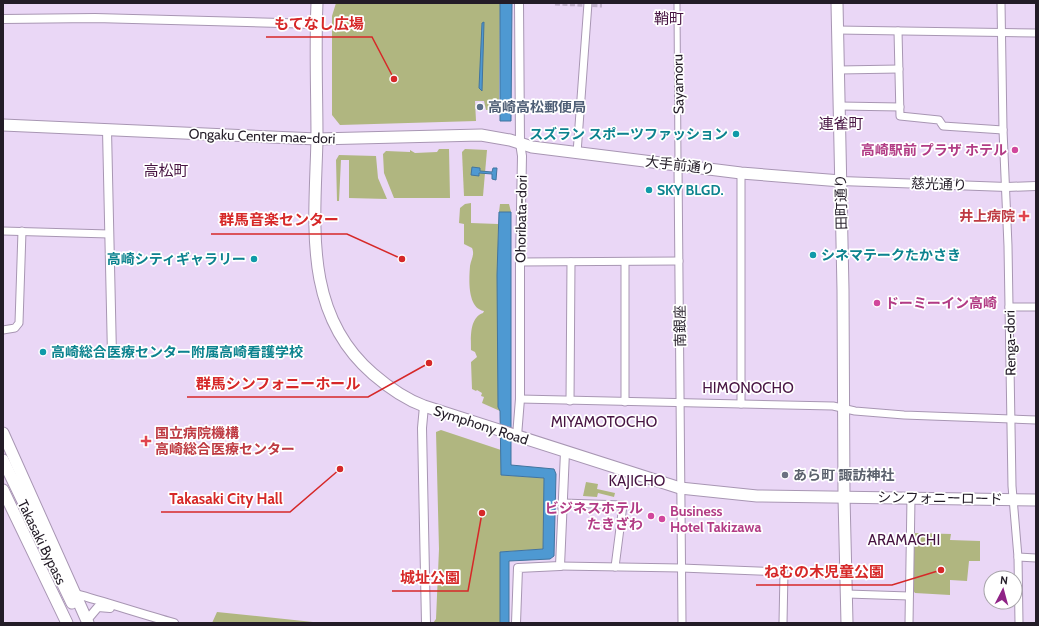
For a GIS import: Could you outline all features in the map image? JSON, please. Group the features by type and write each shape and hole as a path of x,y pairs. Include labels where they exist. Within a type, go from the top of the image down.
{"main road":[{"name":"Symphony Road","path":"317,3 316,238 320,283 328,312 342,338 366,368 396,392 413,402 680,488 757,496 844,497"},
{"name":"田町通り","path":"837,3 840,106 844,497 847,623"},
{"name":"Ongaku Center mae-dori","path":"3,125 316,139 481,135 520,143"},
{"name":"大手前通り","path":"520,143 532,147 740,173 841,180"},
{"path":"3,433 76,594 86,622"},
{"name":"Takasaki Bypass","path":"3,460 86,622"},
{"name":"Takasaki Bypass","path":"3,490 67,623"},
{"name":"シンフォニーロード","path":"844,497 1036,500"}],"street":[{"name":"Ohoribata-dori","path":"517,436 520,399 522,156 520,143 519,3"},
{"path":"578,152 588,3"},
{"name":"Sayamoru","path":"677,3 678,165"},
{"name":"Renga-dori","path":"1001,3 1003,130 1007,187 1010,307 1012,486 1018,557 1019,623"},
{"path":"3,19 95,18 316,24"},
{"path":"837,30 1036,33"},
{"path":"898,30 900,116 939,120 942,126 1003,130"},
{"path":"838,70 899,69"},
{"path":"840,106 900,107"},
{"path":"107,130 112,355"},
{"name":"南銀座","path":"678,165 682,623"},
{"path":"740,173 741,404"},
{"name":"慈光通り","path":"841,180 1007,187 1036,186"},
{"path":"3,231 110,234"},
{"path":"3,330 15,328 19,324 22,231"},
{"path":"520,262 679,261"},
{"path":"570,262 570,401"},
{"path":"625,262 625,402"},
{"path":"1010,307 1036,307"},
{"path":"520,399 680,404 833,406 844,409 904,415 1036,420"},
{"path":"424,406 422,428 426,623"},
{"path":"560,566 565,452"},
{"path":"909,623 911,498"},
{"path":"563,503 623,505 615,567"},
{"path":"1018,557 1036,558"},
{"path":"516,623 518,568 560,566 681,568 784,572 783,623"},
{"path":"76,594 123,606 132,611 174,623"},
{"path":"847,594 909,596"},
{"path":"86,622 92,612 101,606 122,611 132,611"}],"green space":[{"path":"336,3 500,3 499,109 486,110 484,101 475,101 476,121 340,125 332,115 332,16"},
{"path":"439,149 449,149 450,198 394,198 384,173 383,154 386,151 410,152 410,150 415,153 437,152"},
{"path":"465,149 487,150 483,196 464,196 462,152"},
{"path":"339,155 376,156 378,178 387,199 349,198 349,160 341,160 339,201 337,201 336,160"},
{"path":"471,203 471,223 498,224 498,407 500,411 482,403 484,397 481,396 482,393 472,389 471,362 477,357 475,352 471,350 472,329 475,319 484,311 478,309 474,305 470,292 469,278 473,250 464,244 464,224 459,223 460,208 465,204"},
{"path":"500,204 509,204 511,212 499,212"},
{"path":"441,430 501,450 501,475 545,478 543,549 500,552 500,623 433,623 436,619 439,549 436,432"},
{"path":"586,482 598,484 597,489 615,493 614,497 598,493 597,497 583,496"},
{"path":"914,533 951,534 950,540 980,541 980,561 969,561 967,581 950,580 950,595 915,593 912,589"},
{"path":"217,612 313,622 323,623 212,623"}],"water":[{"path":"500,3 512,3 511,121 500,121"},
{"path":"484,22 482,91 479,88 482,23"},
{"path":"472,167 480,168 480,171 492,172 493,168 497,168 496,180 492,179 492,174 479,173 479,176 471,175"},
{"path":"499,212 511,212 511,465 554,469 556,474 554,556 550,559 509,561 509,623 500,623 500,552 543,549 544,478 501,475 500,411 498,407 497,275"}],"tunnel":[{"path":"555,3 602,5"}],"place":[{"name":"もてなし広場","path":"394,79"},
{"name":"高崎高松郵便局","path":"480,107"},
{"name":"スズラン スポーツファッション","path":"736,134"},
{"name":"高崎駅前 プラザ ホテル","path":"1015,150"},
{"name":"SKY BLGD.","path":"649,190"},
{"name":"井上病院","path":"1024,216"},
{"name":"シネマテークたかさき","path":"813,255"},
{"name":"高崎シティギャラリー","path":"254,259"},
{"name":"群馬音楽センター","path":"402,259"},
{"name":"ドーミーイン高崎","path":"877,303"},
{"name":"高崎総合医療センター附属高崎看護学校","path":"43,352"},
{"name":"群馬シンフォニーホール","path":"429,363"},
{"name":"国立病院機構 高崎総合医療センター","path":"146,441"},
{"name":"Takasaki City Hall","path":"340,469"},
{"name":"あら町 諏訪神社","path":"785,475"},
{"name":"城址公園","path":"482,513"},
{"name":"ビジネスホテル たきざわ","path":"651,516"},
{"name":"Business Hotel Takizawa","path":"662,519"},
{"name":"ねむの木児童公園","path":"941,570"}],"district":[{"name":"鞘町","path":"669,19"},
{"name":"連雀町","path":"841,124"},
{"name":"高松町","path":"166,171"},
{"name":"HIMONOCHO","path":"748,388"},
{"name":"MIYAMOTOCHO","path":"604,422"},
{"name":"KAJICHO","path":"637,481"},
{"name":"ARAMACHI","path":"904,540"}]}
